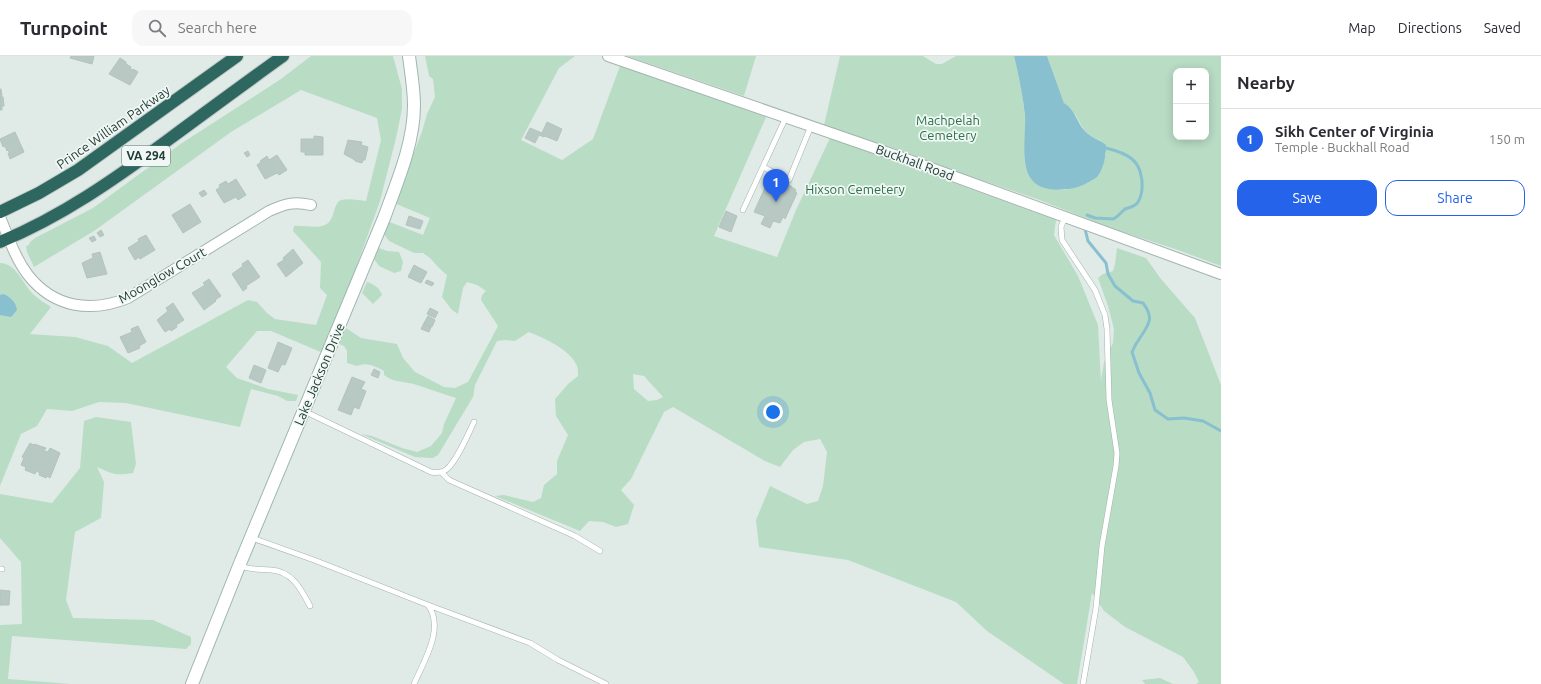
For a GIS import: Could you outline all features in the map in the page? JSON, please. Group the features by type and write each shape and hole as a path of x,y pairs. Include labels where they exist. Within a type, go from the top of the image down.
{"highway":[{"name":"Prince William Parkway","path":"0,212 39,193 78,170 237,56"},
{"name":"VA 294","path":"5,240 73,206 128,169 283,56"}],"street":[{"name":"Lake Jackson Drive","path":"192,684 239,566 384,218 399,176 410,137 414,106 414,88 409,56"},
{"name":"Buckhall Road","path":"608,56 909,160 1221,274"},
{"name":"Moonglow Court","path":"0,217 5,240 37,285 51,295 76,305 89,307 116,303 128,298 268,211 282,205 292,203 300,203 311,206"}],"lane":[{"path":"743,210 786,117"},
{"path":"763,167 789,180 811,126"},
{"path":"1065,217 1061,227 1062,240 1095,290 1105,315 1108,329 1108,400 1116,453 1116,466 1102,546 1096,608 1083,684"},
{"path":"304,411 431,472 441,472 449,468 474,422"},
{"path":"441,472 449,480 575,536 600,551"},
{"path":"251,538 314,560 530,643 558,660 606,684"},
{"path":"239,566 248,569 279,571 288,575 296,582 310,606"},
{"path":"414,684 427,654 436,626 435,618 428,605"}],"green space":[{"path":"311,56 393,56 402,89 402,109 380,201 348,290 323,353 271,331 257,331 226,367 237,378 268,389 298,395 296,401 287,401 278,396 251,389 240,427 126,403 99,402 72,411 47,409 37,426 21,434 0,486 0,263 6,264 15,270 29,290 51,307 30,334 75,337 108,346 132,363 248,300 257,302 275,319 316,325 327,295 320,288 321,262 293,231 294,226 318,227 325,225 331,220 336,205 341,200 351,199 366,201 381,140 377,118 301,90 231,132 94,231 34,267 27,252 26,246 29,245 35,238 93,208 182,143 281,79"},
{"name":"Hixson Cemetery","path":"425,56 575,56 559,68 521,140 562,160 593,139 620,66 767,115 714,236 777,257 796,210 830,138 1056,220 1054,235 1078,276 1098,325 1101,381 1104,362 1113,343 1114,329 1098,278 1103,274 1113,271 1117,248 1146,258 1161,279 1195,318 1221,385 1221,684 1196,684 1199,682 1183,657 1125,627 1104,611 1092,593 1077,684 1064,684 987,631 956,602 848,560 759,547 756,520 770,486 807,504 818,501 823,486 827,452 820,439 804,442 793,450 780,467 765,461 673,407 664,412 631,479 621,490 634,505 628,524 616,527 603,522 589,521 580,531 495,496 504,495 533,502 541,498 544,485 557,474 557,461 568,435 556,416 555,399 568,384 578,376 577,366 569,355 556,345 529,332 515,341 497,341 475,385 473,397 438,455 433,458 415,457 361,434 372,436 402,448 417,452 431,446 442,433 444,424 456,398 413,384 388,378 384,375 384,371 371,365 364,364 357,366 347,363 347,351 344,346 339,344 346,328 361,338 397,344 403,358 415,372 444,387 455,388 468,382 498,326 481,300 482,295 486,291 477,285 467,282 463,288 458,314 452,310 442,297 447,275 423,253 414,253 389,241 383,233 387,221 423,235 430,218 394,203 422,132 427,114 435,97 433,79 429,76","holes":["633,374 644,376 663,397 657,400 648,401 634,389"]},
{"path":"627,56 756,56 744,96"},
{"name":"Machpelah Cemetery","path":"840,56 923,56 936,64 942,64 956,56 1014,56 1021,83 1025,118 1026,166 1032,180 1039,185 1066,190 1097,177 1102,168 1106,153 1100,140 1087,133 1074,112 1064,103 1047,56 1221,56 1221,266 1108,227 1037,199 960,173 908,153 824,125"},
{"path":"379,248 387,251 399,252 403,262 401,271 394,273 379,266 374,259"},
{"path":"367,282 380,290 382,295 373,304 362,293"},
{"path":"96,417 131,422 136,464 133,473 122,474 111,473 97,467 104,482 101,518 75,532 66,600 73,618 153,620 191,637 191,644 186,649 12,636 8,679 71,684 0,684 0,625 22,624 21,562 0,538 0,494 52,503 80,468 84,421"},
{"path":"1160,678 1173,684 1145,684 1142,680"}],"water":[{"path":"1014,56 1047,56 1064,103 1071,109 1082,128 1087,133 1106,145 1103,166 1097,177 1081,186 1058,190 1043,188 1032,180 1026,167 1024,150 1025,116 1021,86"},
{"path":"4,294 13,300 16,305 17,310 11,317 0,315 0,295"}],"building":[{"path":"71,56 94,56 92,64 70,58"},
{"path":"120,58 131,67 130,69 138,72 130,85 109,74"},
{"path":"0,89 4,106 2,106 2,110 0,110"},
{"path":"547,122 562,129 557,141 539,135 535,143 525,138 530,128 542,133"},
{"path":"15,132 24,152 10,159 8,153 10,153 8,150 7,151 5,146 3,147 0,139"},
{"path":"314,136 323,137 323,155 305,155 305,152 301,152 301,139 314,139"},
{"path":"348,140 362,142 361,145 368,147 365,160 363,160 362,163 355,161 344,154"},
{"path":"248,151 250,155 247,157 244,153"},
{"path":"277,155 287,170 279,175 277,173 265,179 257,165 267,156 269,160"},
{"path":"236,179 246,195 238,200 236,197 224,203 216,190 220,187 219,185 226,181 228,184"},
{"path":"771,179 775,181 776,179 788,184 796,190 795,192 797,193 785,219 783,217 780,223 773,221 770,228 761,224 765,216 754,212 768,181"},
{"path":"204,190 207,194 202,197 199,193"},
{"path":"190,204 201,222 183,233 172,215"},
{"path":"726,211 737,216 731,232 719,227"},
{"path":"409,216 423,221 420,229 406,225"},
{"path":"101,230 104,235 100,237 97,233"},
{"path":"146,235 155,250 140,259 139,257 135,260 128,248 139,241 138,239"},
{"path":"94,236 96,240 92,242 89,238"},
{"path":"293,249 303,263 286,277 277,264 284,260 283,258"},
{"path":"100,252 107,274 87,278 82,263 93,258 92,254"},
{"path":"248,260 260,277 246,286 247,288 243,291 232,274 243,266 242,264"},
{"path":"414,265 427,272 421,283 408,277"},
{"path":"209,279 221,296 204,310 192,293 205,285 203,283"},
{"path":"427,280 434,283 432,286 425,283"},
{"path":"173,303 184,320 176,325 177,327 171,331 170,329 165,332 157,320 168,311 166,308"},
{"path":"430,308 438,312 435,318 427,314"},
{"path":"428,316 435,320 432,327 424,323"},
{"path":"424,323 431,327 429,332 421,329"},
{"path":"138,326 146,342 139,346 140,348 128,353 120,337 132,332 131,329"},
{"path":"278,342 292,348 285,365 282,364 278,372 268,368"},
{"path":"254,365 266,370 261,383 249,378"},
{"path":"374,369 380,372 378,378 371,375"},
{"path":"352,377 365,382 361,389 366,391 359,409 354,407 351,415 338,410"},
{"path":"30,443 46,448 44,451 48,452 50,448 60,453 50,478 39,475 40,473 36,471 35,474 25,470 26,467 21,465 24,458 22,457"},
{"path":"0,590 10,591 9,605 0,605"}],"waterway":[{"path":"1087,215 1095,218 1113,219 1125,209 1135,205 1138,202 1142,191 1141,173 1136,163 1126,155 1106,148"},
{"path":"1085,229 1088,241 1106,263 1108,274 1115,286 1133,301 1143,303 1149,314 1149,323 1132,352 1139,373 1150,393 1155,410 1168,419 1184,418 1203,421 1221,431"}],"place":[{"name":"Sikh Center of Virginia","path":"776,202"}]}
